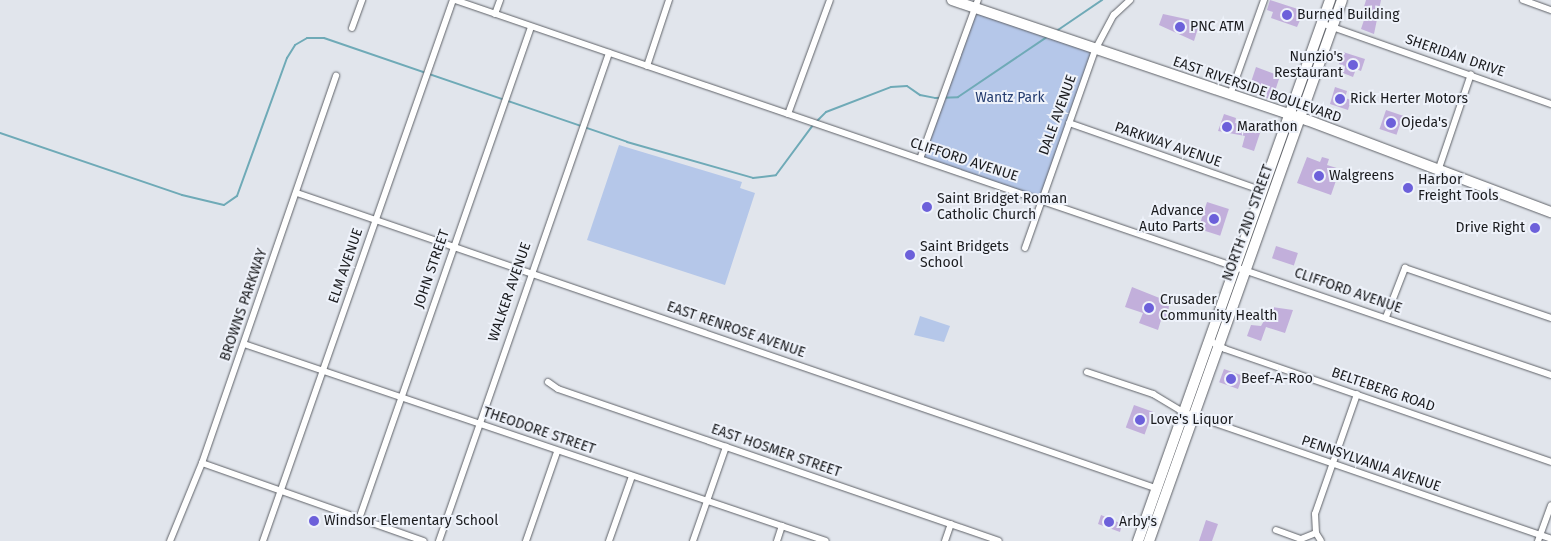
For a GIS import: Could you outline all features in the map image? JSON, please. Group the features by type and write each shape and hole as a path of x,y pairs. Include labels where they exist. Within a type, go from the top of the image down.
{"main road":[{"name":"EAST RIVERSIDE BOULEVARD","path":"952,0 976,4 1038,30 1095,50 1301,118 1551,212"},
{"name":"NORTH 2ND STREET","path":"1138,541 1233,265 1330,0"},
{"name":"NORTH 2ND STREET","path":"1150,541 1342,0"},
{"path":"1252,213 1264,218"}],"street":[{"path":"352,28 362,0"},
{"name":"CLIFFORD AVENUE","path":"454,0 1551,374"},
{"name":"ELM AVENUE","path":"263,541 454,0"},
{"path":"495,14 500,0"},
{"path":"647,66 670,0"},
{"path":"788,114 830,0"},
{"name":"DALE AVENUE","path":"1025,248 1095,50 1114,15 1130,0"},
{"path":"1230,95 1264,0"},
{"path":"1523,0 1551,10"},
{"path":"920,159 976,4"},
{"name":"SHERIDAN DRIVE","path":"1321,23 1551,103"},
{"name":"JOHN STREET","path":"359,519 531,27"},
{"name":"WALKER AVENUE","path":"439,541 530,272 609,53"},
{"name":"BROWNS PARKWAY","path":"170,541 202,463 297,193 336,74"},
{"path":"1438,171 1471,74"},
{"name":"PARKWAY AVENUE","path":"1068,123 1260,190"},
{"name":"EAST RENROSE AVENUE","path":"297,193 1167,492"},
{"path":"1386,317 1405,268 1551,318"},
{"name":"BELTEBERG ROAD","path":"1208,340 1551,462"},
{"name":"THEODORE STREET","path":"244,344 557,452 707,500 826,541"},
{"name":"PENNSYLVANIA AVENUE","path":"1087,372 1153,394 1183,412 1538,538 1551,539"},
{"name":"EAST HOSMER STREET","path":"548,382 558,389 998,541"},
{"path":"1321,541 1316,533 1315,514 1357,394"},
{"path":"694,541 726,447"},
{"path":"526,541 557,452"},
{"path":"202,463 424,541"},
{"path":"609,541 632,476"},
{"path":"1538,538 1551,505"},
{"path":"945,541 951,524"},
{"path":"777,541 782,526"},
{"path":"1276,530 1301,539 1316,533"}],"green space":[{"name":"Wantz Park","path":"975,8 1095,49 1043,202 923,160"},
{"path":"619,145 742,182 740,188 755,193 725,285 587,240"},
{"path":"920,316 950,326 944,342 914,335"}],"building":[{"name":"Burned Building","path":"1270,0 1304,11 1297,27 1271,18 1273,12 1267,10"},
{"path":"1366,0 1381,0 1374,34 1361,29 1367,11 1363,10"},
{"name":"PNC ATM","path":"1163,14 1200,22 1194,41 1159,25"},
{"name":"Nunzio's Restaurant","path":"1343,52 1365,59 1361,71 1356,69 1353,77 1343,73 1345,66 1339,64"},
{"path":"1256,67 1280,76 1272,100 1242,89 1245,79 1251,82"},
{"name":"Rick Herter Motors","path":"1335,87 1347,91 1345,98 1351,100 1348,110 1330,104"},
{"name":"Ojeda's","path":"1386,110 1403,116 1397,135 1379,129"},
{"name":"Marathon","path":"1224,114 1236,118 1235,123 1262,127 1254,151 1242,147 1245,136 1218,131"},
{"name":"Walgreens","path":"1307,157 1320,162 1322,157 1329,159 1327,165 1340,169 1331,195 1297,183"},
{"name":"Advance Auto Parts","path":"1207,202 1229,209 1220,236 1198,229"},
{"path":"1276,246 1298,253 1294,265 1272,258"},
{"name":"Crusader Community Health","path":"1132,287 1167,301 1180,300 1169,306 1167,318 1162,317 1158,330 1139,323 1143,313 1125,307"},
{"path":"1272,307 1293,310 1285,333 1266,327 1261,341 1247,336 1251,325 1261,326"},
{"name":"Beef-A-Roo","path":"1224,369 1243,376 1238,389 1219,382"},
{"name":"Love's Liquor","path":"1134,405 1153,412 1145,434 1126,428"},
{"name":"Arby's","path":"1101,515 1122,524 1120,532 1098,524"},
{"path":"1206,520 1218,524 1212,541 1199,541"}],"waterway":[{"path":"1055,32 1102,0"},
{"path":"816,122 826,112 891,87 907,86 920,95 935,98 958,97 1047,37"},
{"path":"0,133 182,195 224,205 237,196 287,58 295,45 307,38 324,38 627,142 753,178 776,175 813,125"}],"place":[{"name":"Burned Building","path":"1287,15"},
{"name":"PNC ATM","path":"1180,27"},
{"name":"Nunzio's Restaurant","path":"1353,65"},
{"name":"Rick Herter Motors","path":"1340,99"},
{"name":"Ojeda's","path":"1391,123"},
{"name":"Marathon","path":"1227,127"},
{"name":"Walgreens","path":"1319,176"},
{"name":"Harbor Freight Tools","path":"1408,188"},
{"name":"Saint Bridget Roman Catholic Church","path":"927,207"},
{"name":"Advance Auto Parts","path":"1214,219"},
{"name":"Drive Right","path":"1535,228"},
{"name":"Saint Bridgets School","path":"910,255"},
{"name":"Crusader Community Health","path":"1149,308"},
{"name":"Beef-A-Roo","path":"1231,379"},
{"name":"Love's Liquor","path":"1140,420"},
{"name":"Windsor Elementary School","path":"314,521"},
{"name":"Arby's","path":"1109,522"}]}
